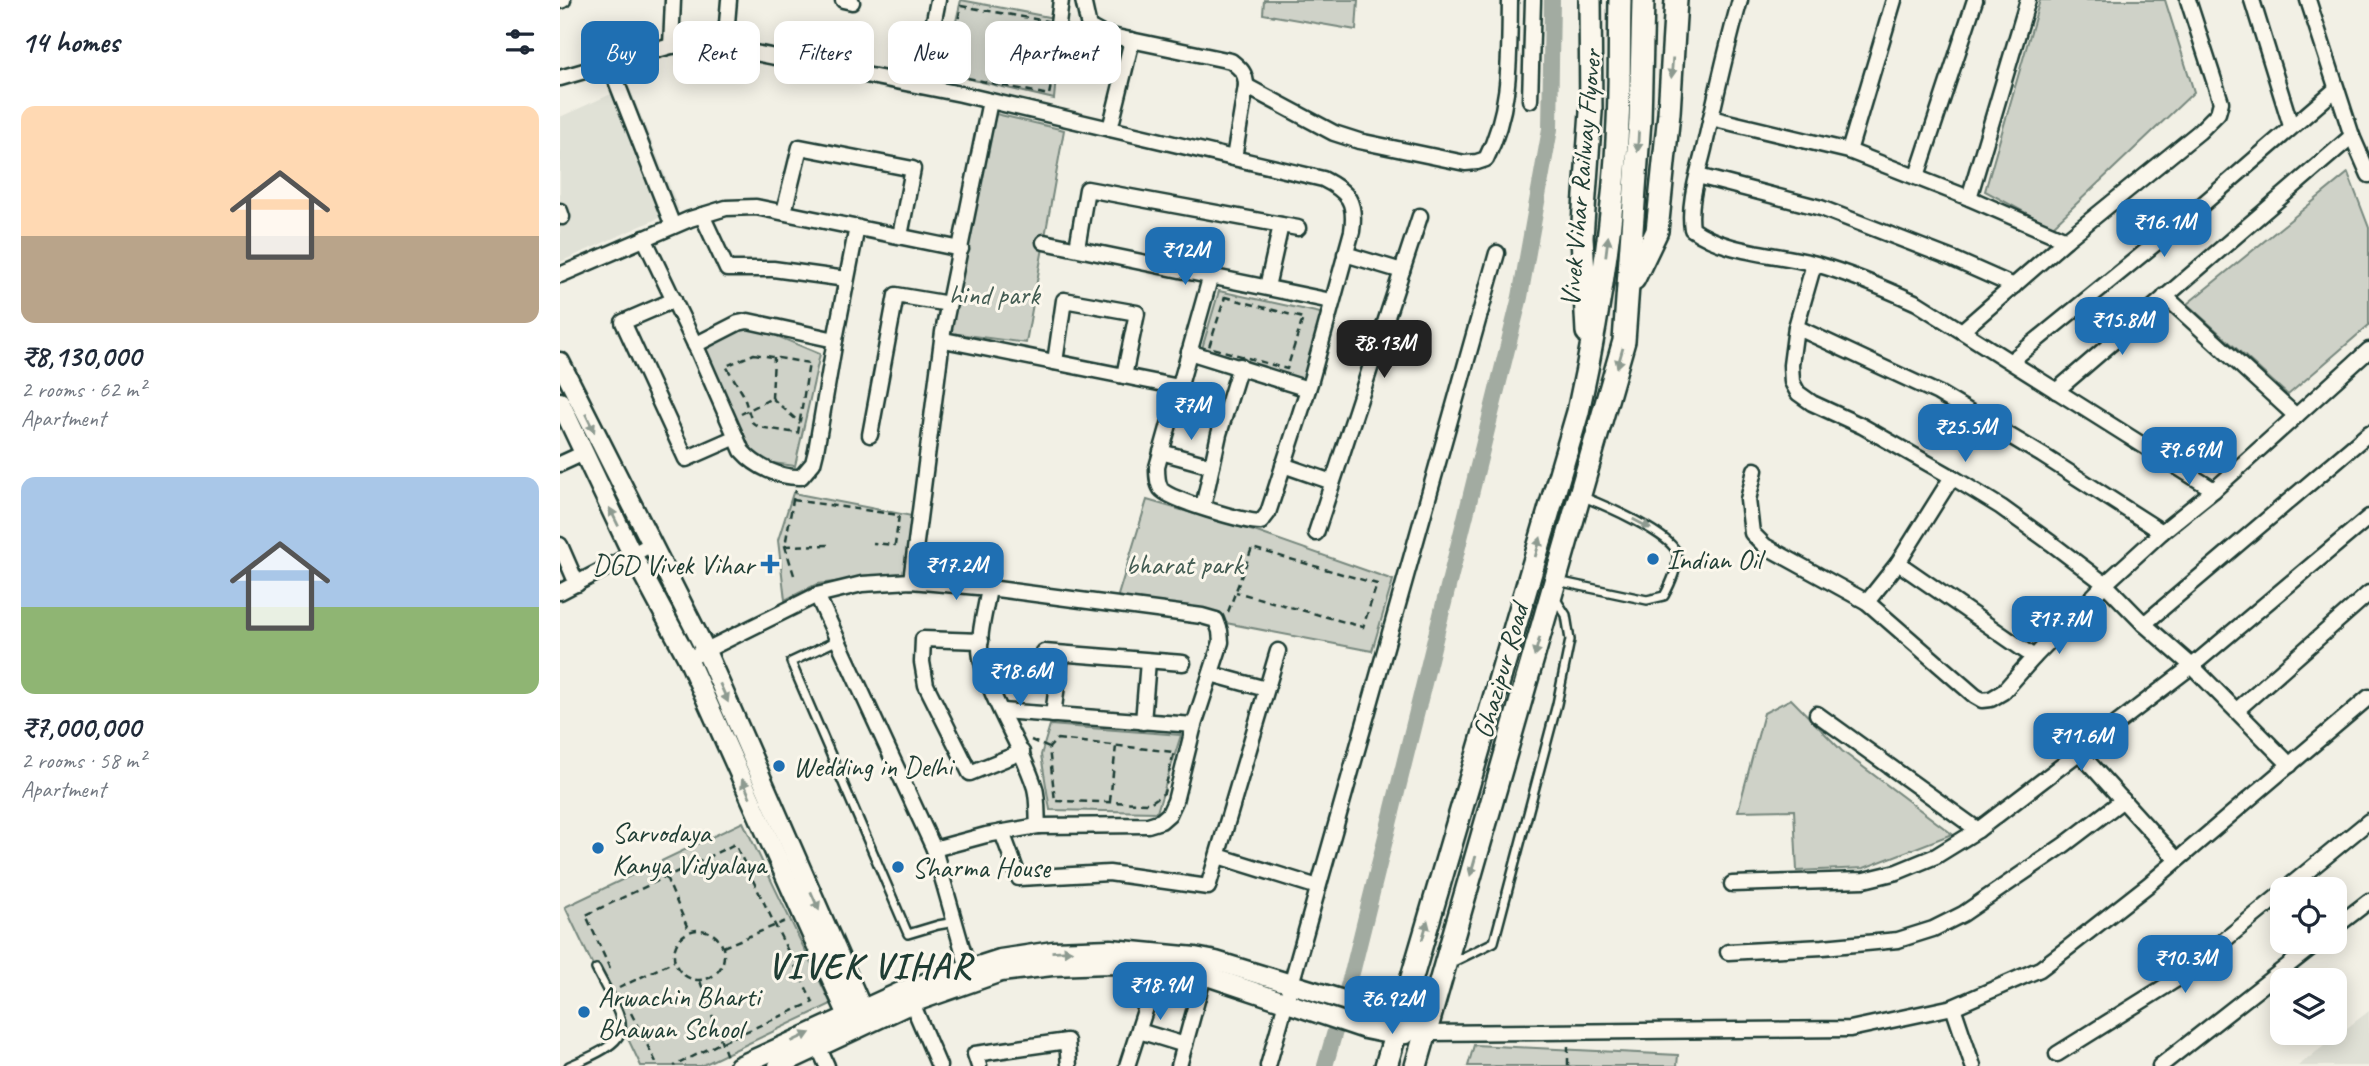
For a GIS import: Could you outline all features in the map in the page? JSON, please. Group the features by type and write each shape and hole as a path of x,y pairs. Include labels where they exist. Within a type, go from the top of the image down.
{"main road":[{"path":"1590,359 1582,237 1591,112 1591,0"},
{"name":"Vivek Vihar Railway Flyover","path":"1590,359 1610,224 1618,123 1619,0"},
{"name":"Vivek Vihar Railway Flyover","path":"1629,290 1640,120 1643,0"},
{"path":"1629,290 1657,231 1669,113 1676,0"},
{"name":"Ghazipur Road","path":"1416,1066 1625,341 1629,290"},
{"name":"Ghazipur Road","path":"1386,1066 1578,412 1590,359"}],"street":[{"path":"659,50 671,46 673,0"},
{"path":"727,21 729,0"},
{"path":"921,86 938,0"},
{"path":"1058,21 1062,0"},
{"path":"1083,0 1089,27 1102,34 1231,61 1242,70 1246,86 1234,158"},
{"path":"1246,86 1334,133 1359,141 1465,163 1477,162 1486,159 1491,149 1504,107 1510,63 1510,0"},
{"path":"1530,100 1533,0"},
{"path":"1740,0 1727,44 1698,176 1691,212 1692,229 1723,245 1814,264 1883,287 1917,303 2214,490"},
{"path":"1849,151 1894,0"},
{"path":"1917,176 1975,0"},
{"path":"1969,198 2028,0"},
{"path":"1963,330 2066,240 2199,132 2218,113 2221,102 2188,0"},
{"path":"2252,0 2291,126"},
{"path":"2308,0 2352,136 2369,175"},
{"path":"1110,130 1132,40"},
{"path":"760,54 990,101 1323,179 1338,187 1351,201 1354,218 1308,390 1268,513 1261,522 1230,516 1170,496 1161,488 1157,474 1211,275"},
{"path":"560,78 581,72"},
{"path":"618,84 673,226"},
{"path":"2011,361 2188,216 2336,89"},
{"path":"911,581 943,332 990,101"},
{"path":"1711,118 1849,151 1917,176 2066,240"},
{"path":"2056,391 2352,136"},
{"path":"784,212 800,147 913,169 900,236"},
{"path":"1698,176 1821,208 2014,286"},
{"path":"1077,248 1087,188 1298,228"},
{"path":"560,275 673,226 726,208 756,207 961,249"},
{"path":"702,215 727,268 773,269 846,279"},
{"path":"1316,533 1420,216"},
{"path":"1268,287 1281,225"},
{"path":"645,238 742,451 758,465 793,477 801,477 807,471 816,451 857,227"},
{"path":"1044,242 1331,301"},
{"path":"1268,1066 1497,253"},
{"path":"1345,254 1402,271"},
{"path":"1814,264 1796,327 1791,365 1792,382 1798,393 1812,403 1862,426 2001,507 2105,584 2237,710 2290,765"},
{"path":"870,435 896,295 950,304"},
{"path":"2165,296 2296,416"},
{"path":"674,300 623,322 686,460 736,437"},
{"path":"1055,362 1064,300 1137,313 1124,376"},
{"path":"695,345 738,323 748,321 835,340"},
{"path":"1796,327 1938,393 2042,455 2162,532"},
{"path":"944,340 1179,387"},
{"path":"1755,470 1748,500 1752,533 1765,546 1867,602 1982,700 1991,699 2003,692 2105,584 2369,350"},
{"path":"1189,352 1240,366 1308,390"},
{"path":"560,362 705,649 858,1019"},
{"path":"1203,507 1240,366"},
{"path":"560,402 632,554 688,659 858,1019"},
{"path":"2144,624 2369,433"},
{"path":"560,464 584,453"},
{"path":"1161,453 1212,466"},
{"path":"1283,465 1332,482"},
{"path":"1867,602 1898,563 1952,477"},
{"path":"1732,884 1864,880 1897,872 1936,856 1978,830 2192,666 2369,517"},
{"path":"560,592 652,544"},
{"path":"560,545 577,584"},
{"path":"1898,563 2034,657"},
{"path":"688,659 817,595 862,584 911,581 989,588 1202,615 1216,620 1221,642 1194,725 1175,801 1169,814 1161,821 1148,825 1038,826 934,849"},
{"path":"989,588 981,657 991,688 1022,752 1036,792 1038,826"},
{"path":"2237,710 2369,593"},
{"path":"817,595 934,849 970,976"},
{"path":"981,641 923,639 922,662 926,685 970,773 1022,752"},
{"path":"1002,832 1019,878 1109,873 1208,887 1278,651"},
{"path":"1044,652 1183,663"},
{"path":"1053,715 1061,655"},
{"path":"1143,722 1148,661"},
{"path":"1211,674 1266,689"},
{"path":"739,1066 858,1019 912,1003 1000,959 1053,951 1111,949 1162,952 1216,961 1287,994 1316,1013 1365,1029 1396,1026 1425,1033 1850,1028 1953,1007 2040,969 2177,860 2369,697"},
{"path":"1002,711 1194,725"},
{"path":"1817,714 1978,830"},
{"path":"2079,752 2177,860"},
{"path":"1728,952 1898,940 1933,929 1963,914 2064,845 2123,800"},
{"path":"2301,877 2369,821"},
{"path":"1218,856 1318,887"},
{"path":"2347,918 2369,901"},
{"path":"2057,1054 2178,979 2270,903"},
{"path":"2160,1066 2303,954"},
{"path":"778,1066 818,1046 907,989 970,976 1052,966 1108,964 1159,967 1287,994 1319,994 1373,1009 1396,1026"},
{"path":"1127,1066 1159,967"},
{"path":"1179,1066 1204,975"},
{"path":"912,1003 939,1066"},
{"path":"1953,1007 1973,1066"},
{"path":"1139,1031 1185,1045"},
{"path":"979,1066 975,1054 1067,1041 1069,1066"},
{"path":"818,1046 827,1066"}],"lane":[{"path":"1554,587 1647,600 1664,596 1670,584 1677,555 1666,540 1652,529 1606,505 1580,496"},
{"path":"1444,966 1494,942 1557,704 1570,640 1566,615 1554,587"},
{"path":"838,640 791,662 796,674 908,934 956,922"},
{"path":"569,1066 609,1047 620,1037 622,1031 622,1024 596,969"}],"path":[{"path":"961,6 1058,23 1063,24 1049,95 947,74 961,6"},
{"path":"1225,297 1263,306 1303,318 1287,369 1209,347 1225,297"},
{"path":"754,354 774,357 809,363 798,433 758,427 752,422 743,394 726,366 754,354"},
{"path":"772,398 774,357"},
{"path":"747,410 772,398"},
{"path":"772,398 800,423"},
{"path":"794,575 785,546 793,500 899,515 895,545 873,543"},
{"path":"785,546 832,545"},
{"path":"1252,548 1377,584 1363,628 1236,592 1252,548"},
{"path":"1057,739 1174,752 1164,793 1157,799 1150,803 1110,802 1055,801 1049,748 1057,739"},
{"path":"1110,802 1116,746"},
{"path":"613,975 586,915 735,844 813,1002 674,1066"},
{"path":"666,877 689,931"},
{"path":"723,947 776,925"},
{"path":"705,930 719,940 723,947 723,962 714,975 699,980 684,975 674,961 675,947 689,931 705,930"},
{"path":"619,988 674,961"},
{"path":"699,980 720,1043"},
{"path":"630,1010 658,1066"},
{"path":"1568,1032 1568,1066"}],"shaded area":[{"path":"629,86 679,209 560,262 560,117"},
{"path":"2369,1011 2369,1066 2298,1066 2325,1045 2347,1045 2347,1028"}],"green space":[{"path":"961,0 1059,21 985,21 985,83 971,79 971,21 956,21"},
{"path":"1264,0 1358,0 1356,30 1263,14"},
{"path":"2040,0 2165,0 2194,92 2052,227 1985,191"},
{"path":"991,84 1055,84 1054,99"},
{"name":"hind park","path":"996,114 1064,130 1026,343 943,332"},
{"path":"2348,173 2369,228 2369,325 2288,395 2187,304"},
{"path":"1219,291 1325,314 1299,391 1198,362"},
{"path":"748,324 820,354 795,466 750,460 699,352"},
{"path":"793,493 917,517 912,573 817,584 785,600 778,540"},
{"name":"bharat park","path":"1147,500 1257,532 1393,580 1372,651 1116,602"},
{"path":"1791,699 1842,751 1952,834 1864,868 1797,871 1794,810 1738,811 1764,713"},
{"path":"1050,725 1181,735 1157,812 1050,810 1041,755"},
{"path":"743,822 831,1004 701,1066 641,1066 565,907"},
{"path":"1474,1045 1678,1055 1677,1066 1468,1066"}],"waterway":[{"path":"1325,1066 1353,969 1520,297 1550,129 1552,0"}],"place":[{"name":"Indian Oil","path":"1653,559"},
{"name":"DGD Vivek Vihar","path":"770,564"},
{"name":"Wedding in Delhi","path":"779,766"},
{"name":"Sarvodaya Kanya Vidyalaya","path":"598,848"},
{"name":"Sharma House","path":"898,867"},
{"name":"Arwachin Bharti Bhawan School","path":"584,1012"}],"district":[{"name":"VIVEK VIHAR","path":"870,966"}]}
